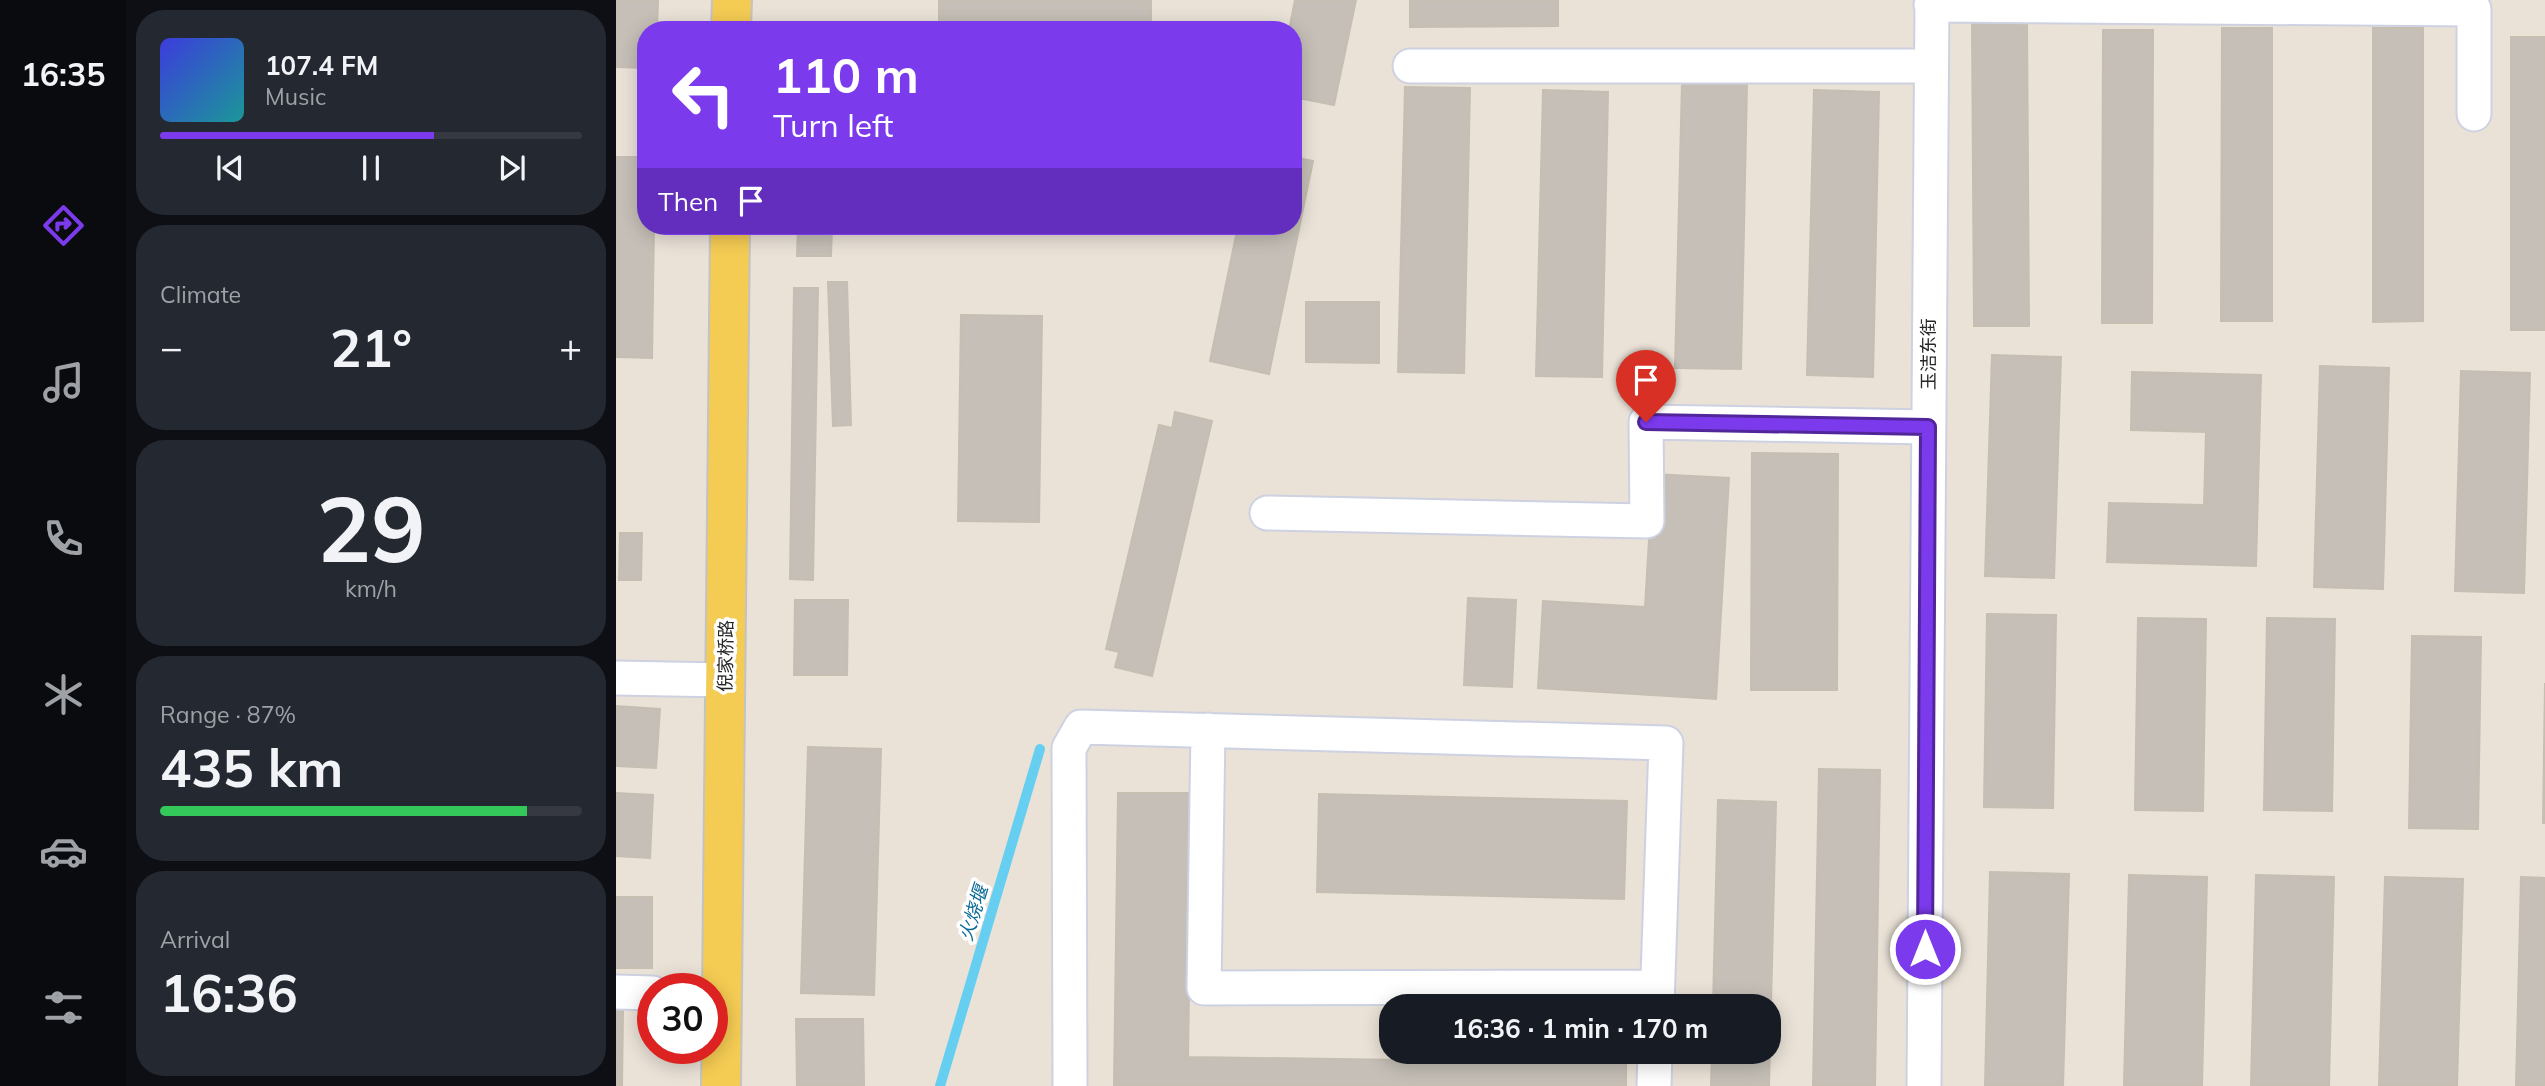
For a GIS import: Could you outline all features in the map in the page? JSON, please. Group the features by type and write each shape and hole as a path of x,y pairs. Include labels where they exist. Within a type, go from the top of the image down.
{"main road":[{"path":"732,0 732,21"},
{"name":"倪家桥路","path":"718,973 725,680 730,235"},
{"name":"倪家桥路","path":"720,1064 721,1086"}],"street":[{"path":"1931,2 2474,9 2473,114"},
{"name":"玉洁东街","path":"1924,1086 1931,2"},
{"path":"1409,66 1931,66"},
{"path":"1268,513 1647,521 1646,422 1928,427"},
{"path":"616,678 725,680"},
{"path":"1070,1086 1069,748 1081,727 1666,743 1657,994"},
{"path":"1208,730 1203,988 1544,994"},
{"path":"616,992 637,993"},
{"path":"1654,1086 1655,1064"}],"building":[{"path":"616,0 658,0 657,21 637,21 637,68 616,67"},
{"path":"939,0 1151,0 1151,21 939,21"},
{"path":"1295,0 1356,0 1334,105 1302,99 1302,21 1291,21"},
{"path":"1410,0 1558,0 1558,26 1410,27"},
{"path":"1972,22 2027,22 2029,326 1974,326"},
{"path":"2222,28 2272,28 2272,321 2221,321"},
{"path":"2373,28 2423,28 2423,321 2373,322"},
{"path":"2103,30 2153,30 2152,323 2102,323"},
{"path":"2511,37 2545,37 2545,330 2511,330"},
{"path":"1682,82 1747,84 1741,369 1675,368"},
{"path":"1405,87 1470,88 1464,373 1398,372"},
{"path":"1543,90 1608,92 1602,377 1536,376"},
{"path":"1814,90 1879,92 1873,377 1807,375"},
{"path":"616,157 637,157 637,235 654,235 652,358 616,357"},
{"path":"1302,159 1313,161 1302,214"},
{"path":"798,235 832,235 831,256 797,256"},
{"path":"1236,235 1298,235 1269,374 1210,361"},
{"path":"828,282 847,282 851,425 833,426"},
{"path":"794,288 818,288 813,580 790,579"},
{"path":"1306,302 1379,302 1379,363 1306,362"},
{"path":"961,315 1042,316 1039,522 958,521"},
{"path":"1992,355 2061,357 2054,578 1985,576"},
{"path":"2320,366 2389,368 2383,589 2314,587"},
{"path":"2461,371 2530,373 2524,593 2455,591"},
{"path":"2132,372 2261,375 2256,566 2107,562 2109,503 2204,505 2206,432 2131,430"},
{"path":"1175,412 1212,421 1152,676 1115,667 1119,652 1106,649 1159,425 1172,428"},
{"path":"1752,453 1838,454 1837,690 1751,690"},
{"path":"1653,474 1729,478 1716,699 1538,688 1543,601 1645,607"},
{"path":"620,533 642,533 641,580 619,580"},
{"path":"1468,598 1516,600 1512,687 1464,685"},
{"path":"795,600 848,600 847,675 794,675"},
{"path":"1987,614 2056,615 2053,808 1984,807"},
{"path":"2138,618 2206,619 2203,811 2135,810"},
{"path":"2267,618 2335,619 2332,811 2264,810"},
{"path":"2412,636 2481,637 2478,829 2409,828"},
{"path":"2545,683 2545,823 2543,823"},
{"path":"616,706 660,709 656,768 616,766"},
{"path":"808,747 881,749 874,995 801,993"},
{"path":"1819,769 1880,770 1875,1086 1813,1086"},
{"path":"616,793 653,795 650,858 616,856"},
{"path":"1118,793 1192,793 1188,1057 1379,1060 1379,1064 1626,1064 1626,1086 1114,1086"},
{"path":"1319,794 1627,801 1624,899 1317,892"},
{"path":"1718,800 1776,802 1771,994 1713,994"},
{"path":"1990,872 2069,874 2063,1086 1985,1086"},
{"path":"2129,875 2207,877 2202,1086 2124,1086"},
{"path":"2256,875 2334,877 2329,1086 2251,1086"},
{"path":"2385,877 2463,879 2457,1086 2379,1086"},
{"path":"2521,877 2545,878 2545,1086 2516,1086"},
{"path":"616,897 652,897 652,968 616,968"},
{"path":"616,1010 623,1010 622,1086 616,1086"},
{"path":"796,1019 863,1019 864,1086 797,1086"},
{"path":"1712,1064 1770,1064 1769,1086 1711,1086"}],"waterway":[{"name":"火烧堰","path":"940,1086 1040,749"}],"route":[{"path":"1646,422 1928,427 1925,949"}]}
